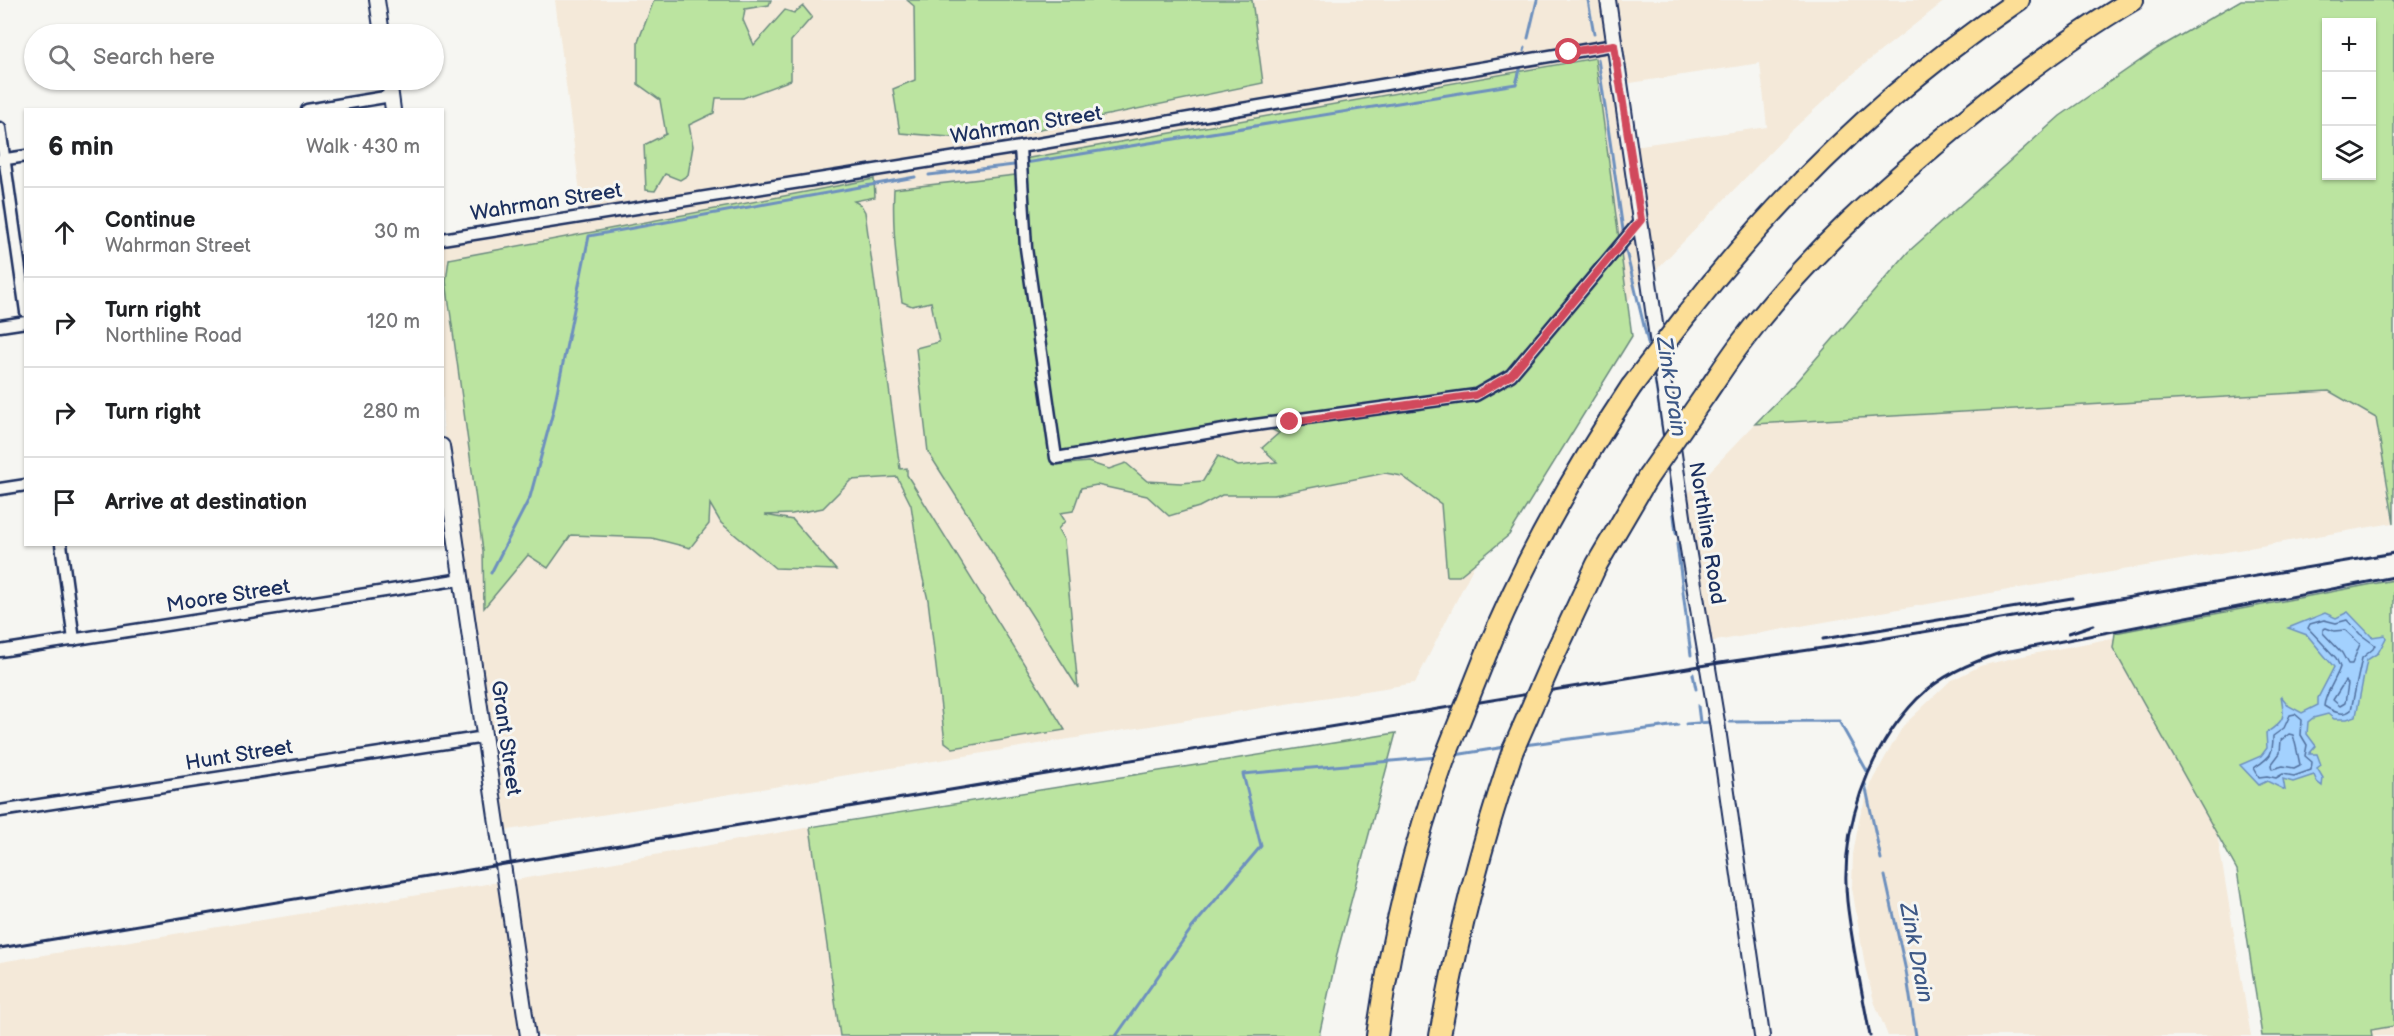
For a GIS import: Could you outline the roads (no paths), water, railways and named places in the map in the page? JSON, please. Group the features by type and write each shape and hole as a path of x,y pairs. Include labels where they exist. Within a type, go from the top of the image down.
{"highway":[{"path":"1377,1036 1404,896 1422,826 1444,760 1506,604 1545,527 1631,387 1688,313 1768,218 1818,166 1903,89 1969,36 2019,0"},
{"path":"1440,1036 1466,908 1487,829 1513,750 1597,564 1648,477 1744,338 1825,247 1883,190 2024,73 2133,0"}],"street":[{"path":"377,0 381,24"},
{"name":"Northline Road","path":"1608,0 1684,525 1717,722 1762,1036"},
{"name":"Wahrman Street","path":"444,239 1020,147 1614,45"},
{"path":"331,108 392,103"},
{"path":"0,128 2,159 24,299"},
{"path":"1020,147 1026,248 1056,458 1248,426 1476,395 1511,375 1641,220"},
{"path":"2,159 24,156"},
{"path":"0,326 24,322"},
{"name":"Grant Street","path":"444,459 528,1036"},
{"path":"0,489 24,485"},
{"path":"61,546 74,640"},
{"name":"Moore Street","path":"0,651 462,579"},
{"name":"Hunt Street","path":"0,812 484,737"}],"water":[{"path":"2348,612 2372,637 2385,635 2386,638 2378,653 2367,660 2356,716 2334,719 2328,714 2313,718 2308,722 2307,734 2316,746 2309,754 2317,754 2321,765 2317,768 2323,778 2322,786 2314,775 2293,782 2283,779 2285,790 2267,781 2259,785 2240,765 2261,756 2267,748 2266,733 2282,718 2281,696 2289,706 2302,713 2318,705 2318,698 2334,667 2307,635 2288,628 2325,613 2336,618"}],"waterway":[{"path":"1528,38 1537,0"},
{"name":"Zink Drain","path":"1588,0 1594,34"},
{"name":"Zink Drain","path":"1598,59 1623,230"},
{"path":"1025,163 1516,84 1521,66"},
{"path":"929,175 1014,165"},
{"path":"491,573 530,497 553,412 589,236 915,177"},
{"name":"Zink Drain","path":"1625,247 1650,351"},
{"name":"Zink Drain","path":"1654,372 1664,439"},
{"name":"Zink Drain","path":"1668,464 1676,533"},
{"name":"Zink Drain","path":"1677,544 1691,655"},
{"name":"Zink Drain","path":"1693,674 1696,689"},
{"name":"Zink Drain","path":"1698,706 1700,722"},
{"name":"Zink Drain","path":"1730,722 1839,721 1867,771"},
{"name":"Zink Drain","path":"1686,724 1711,722"},
{"path":"1524,745 1678,725"},
{"path":"1455,755 1505,747"},
{"path":"1116,1036 1191,929 1261,846 1243,774 1437,757"},
{"name":"Zink Drain","path":"1865,784 1881,859"},
{"name":"Zink Drain","path":"1885,876 1906,971 1916,1036"}],"railway":[{"path":"0,948 2394,553"},
{"path":"1870,1036 1847,901 1848,847 1853,820 1871,767 1899,720 1926,691 1956,671 2000,653 2394,577"},
{"path":"1823,639 2072,598"},
{"path":"2069,633 2093,625"}]}
